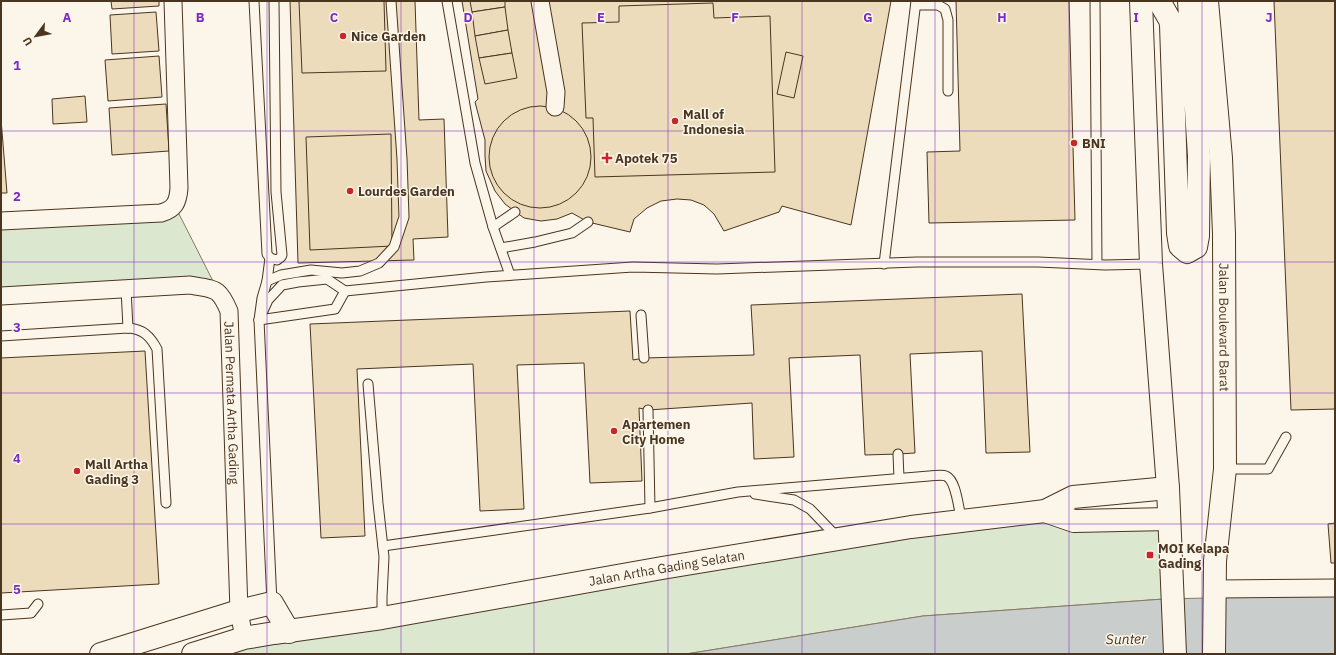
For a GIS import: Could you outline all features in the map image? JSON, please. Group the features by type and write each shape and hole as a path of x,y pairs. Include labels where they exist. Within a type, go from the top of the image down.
{"main road":[{"path":"1141,1 1151,264 1168,488 1175,654"},
{"path":"1159,1 1170,20 1171,25 1178,233 1180,246 1187,252 1196,247 1198,236 1199,156 1189,1"},
{"name":"Jalan Boulevard Barat","path":"1208,1 1222,180 1224,234 1225,469 1215,561 1214,654"},
{"name":"Jalan Artha Gading Selatan","path":"194,654 244,638 382,618 662,568 911,527 1045,512 1073,497 1168,488"},
{"name":"Jalan Artha Gading Selatan","path":"1045,512 1074,521 1169,520"},
{"path":"100,654 272,603 282,632"}],"street":[{"path":"1,221 161,213 168,211 175,206 179,188 173,1"},
{"path":"540,1 556,92 555,107"},
{"name":"Jalan Permata Artha Gading","path":"1,296 190,285 218,291 224,298 229,311 239,612 244,638"},
{"path":"1215,591 1335,588"}],"lane":[{"path":"254,1 267,254 270,258 267,281 262,298 260,320 272,603"},
{"path":"270,258 277,260 282,255 276,192 274,1"},
{"path":"267,281 281,275 311,270 342,273 360,271 379,263 394,247 404,217 402,160 391,1"},
{"path":"446,1 475,163 493,227 510,275"},
{"path":"1096,1 1097,264"},
{"path":"884,264 916,3 938,5 945,9 948,20 948,91"},
{"path":"493,227 515,212"},
{"path":"500,248 535,242 572,233 588,222"},
{"path":"260,320 268,300 282,285 327,279 345,291 510,275 633,267 717,268 1038,262 1151,264"},
{"path":"126,289 128,328"},
{"path":"260,320 335,309 345,291"},
{"path":"641,315 644,358"},
{"path":"1,336 128,328 137,329 144,332 152,339 157,349 166,503"},
{"path":"368,384 384,557 382,618"},
{"path":"648,410 650,508"},
{"path":"1225,469 1268,469 1286,437"},
{"path":"898,454 899,478"},
{"path":"383,546 650,508 738,492 942,475 948,477 952,481 956,492 958,510 962,521"},
{"path":"738,492 794,500 810,509 822,519 839,539"},
{"path":"1,615 31,613 38,604"}],"green space":[{"path":"175,206 218,291 1,296 1,221"},
{"path":"1045,511 1169,519 1164,599 923,616 686,654 193,654"}],"water":[{"name":"Sunter","path":"1335,595 1335,654 686,654 923,616 1164,599"}],"building":[{"path":"111,1 159,1 159,6 112,9"},
{"path":"290,1 415,1 419,120 444,119 448,237 413,239 414,260 298,263"},
{"name":"Nice Garden","path":"299,1 384,1 386,71 302,73"},
{"name":"Mall of Indonesia","path":"462,1 891,1 851,225 782,206 779,212 724,231 714,214 704,205 691,200 677,199 661,201 647,208 634,219 630,232 588,222 572,213 557,219 541,221 524,218 505,204 495,191 486,171 485,140 475,102 478,99"},
{"path":"470,1 505,1 505,7 472,12"},
{"path":"956,1 1069,1 1075,220 929,223 927,152 960,151"},
{"path":"1274,1 1335,1 1335,409 1291,410"},
{"path":"713,3 714,18 770,16 775,172 595,177 593,118 586,118 582,23 619,22 619,6"},
{"path":"505,7 508,30 475,36 472,12"},
{"path":"156,12 159,51 112,54 110,15"},
{"path":"508,30 512,53 479,58 475,36"},
{"path":"786,52 803,56 794,98 777,94"},
{"path":"512,53 517,78 485,84 479,58"},
{"path":"159,56 162,97 108,101 105,60"},
{"path":"85,96 87,122 53,124 52,99"},
{"path":"166,104 169,151 112,155 109,108"},
{"path":"540,106 560,110 568,114 576,121 583,129 587,137 591,157 587,177 583,185 576,193 568,200 560,204 540,208 520,204 512,200 504,193 497,185 493,177 489,157 493,137 497,129 504,121 512,114 520,110"},
{"path":"1,119 7,193 1,193"},
{"name":"Lourdes Garden","path":"391,134 392,246 310,250 306,137"},
{"name":"Apartemen City Home","path":"1022,294 1030,452 986,453 982,351 910,354 915,453 898,454 865,455 860,355 789,358 794,457 754,459 752,403 648,410 639,408 642,481 590,483 584,363 517,365 524,509 480,511 473,364 357,369 365,536 321,538 310,324 630,311 633,360 644,358 754,355 751,305"},
{"name":"Mall Artha Gading 3","path":"145,351 159,584 1,593 1,358"},
{"path":"1335,523 1335,563 1331,563 1328,524"}],"place":[{"name":"Nice Garden","path":"343,36"},
{"name":"Mall of Indonesia","path":"675,121"},
{"name":"BNI","path":"1074,143"},
{"name":"Apotek 75","path":"607,158"},
{"name":"Lourdes Garden","path":"350,191"},
{"name":"Apartemen City Home","path":"614,431"},
{"name":"Mall Artha Gading 3","path":"77,471"},
{"name":"MOI Kelapa Gading","path":"1150,555"}]}
